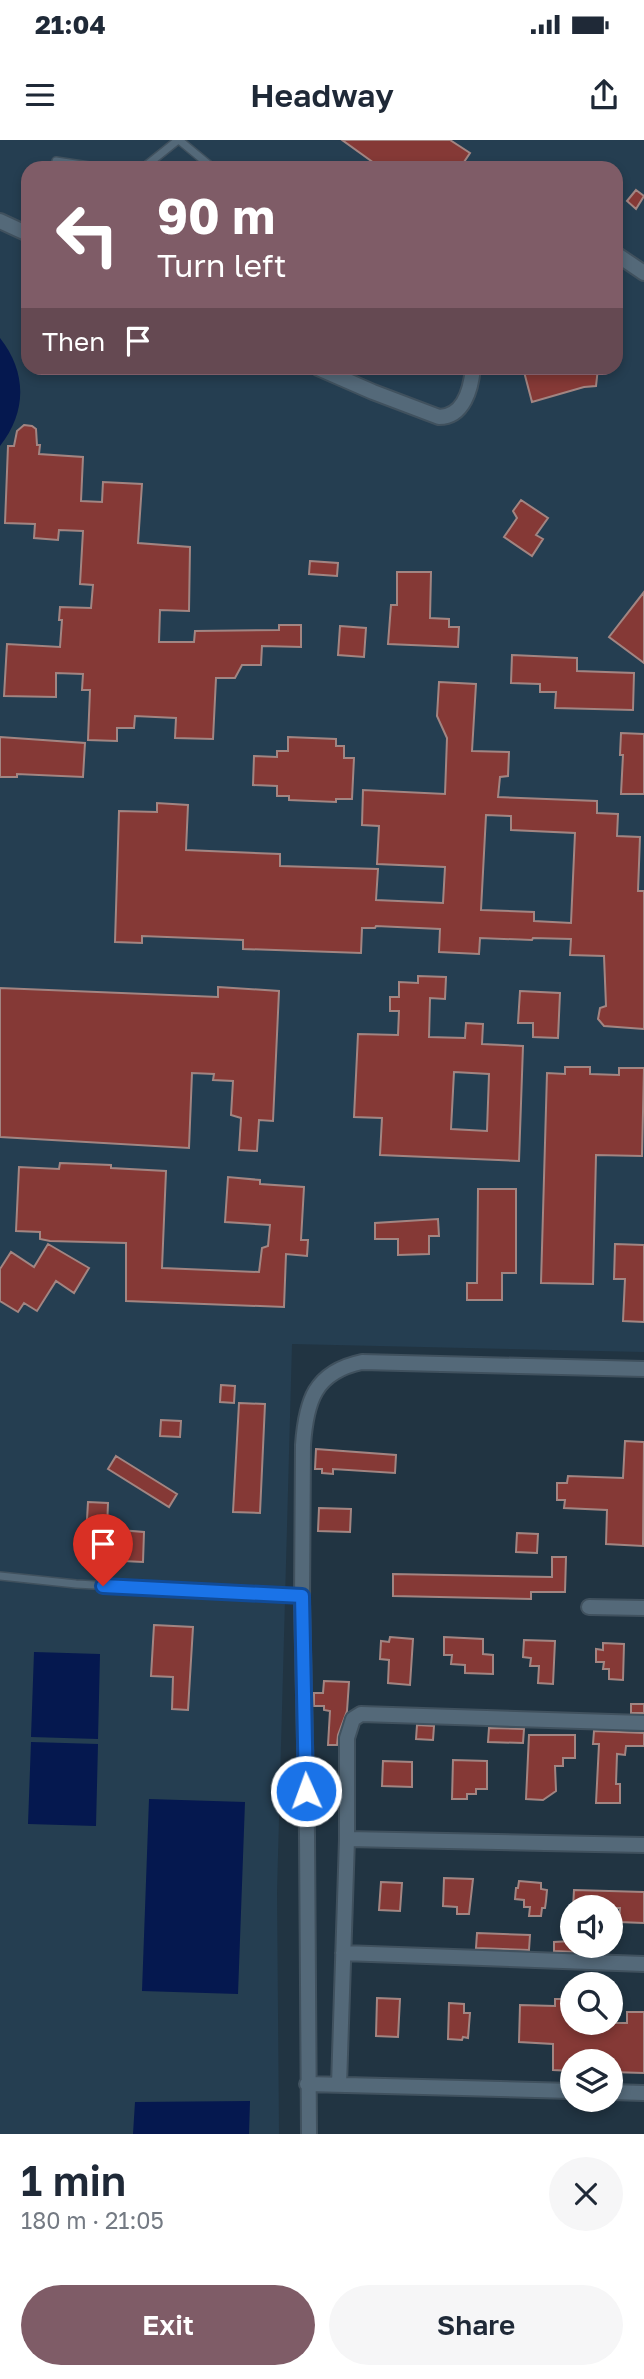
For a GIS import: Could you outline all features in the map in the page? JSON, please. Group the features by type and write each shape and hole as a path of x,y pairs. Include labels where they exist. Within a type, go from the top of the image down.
{"street":[{"path":"0,221 21,231"},
{"path":"623,259 644,273"},
{"path":"334,375 421,412 446,417 455,412 468,393 472,375"},
{"path":"309,2134 302,1596 305,1419 316,1390 332,1372 346,1365 383,1362 644,1369"},
{"path":"589,1607 644,1608"},
{"path":"339,2085 347,1839 347,1738 353,1719 361,1714 644,1723"},
{"path":"347,1839 644,1845"},
{"path":"343,1953 644,1964"},
{"path":"307,2084 560,2091"},
{"path":"623,2092 644,2093"}],"lane":[{"path":"152,161 178,140 204,161"},
{"path":"0,1576 76,1584 302,1596"}],"shaded area":[{"path":"0,140 644,140 644,1352 292,1344 277,1892 279,2134 0,2134"},
{"path":"0,338 15,364 20,392 15,420 0,446"},
{"path":"34,1652 100,1654 98,1739 31,1737"},
{"path":"31,1742 98,1744 96,1826 28,1824"},
{"path":"149,1799 245,1802 238,1994 142,1991"},
{"path":"250,2101 249,2134 133,2134 135,2102"}],"building":[{"path":"342,140 450,140 470,153 465,161 371,161"},
{"path":"636,190 644,196 636,209 627,201"},
{"path":"525,375 597,375 596,386 532,402"},
{"path":"24,425 36,429 39,454 83,457 81,501 102,502 103,482 142,484 138,543 190,547 189,611 160,610 159,642 194,642 195,631 279,630 279,625 301,625 301,647 262,646 261,665 242,665 235,678 216,678 213,739 175,738 176,718 135,716 134,728 117,728 117,741 88,740 90,690 82,690 83,674 56,673 56,697 4,696 7,644 60,647 60,607 91,608 93,585 80,584 83,531 59,530 58,540 34,538 35,524 5,523 8,446 14,446 17,431"},
{"path":"521,500 548,518 536,535 543,539 532,556 504,537 517,518 513,511"},
{"path":"310,561 338,563 337,576 309,574"},
{"path":"397,572 431,572 430,618 449,619 449,627 459,627 458,647 388,644 391,605 397,605"},
{"path":"644,592 644,663 609,637"},
{"path":"340,626 366,628 364,657 338,655"},
{"path":"512,655 577,658 577,671 634,673 633,710 555,708 556,692 540,692 540,684 511,683"},
{"path":"439,682 476,684 472,751 509,752 508,776 500,777 498,797 597,801 597,813 618,814 617,836 640,837 638,891 644,891 644,1029 604,1026 598,1019 600,1008 606,1006 604,956 570,955 571,939 480,938 479,954 439,952 440,929 376,926 362,928 361,953 243,949 243,940 142,936 142,943 115,942 119,811 157,812 157,803 188,805 186,850 280,854 280,866 378,869 376,900 443,903 445,867 377,864 379,826 362,825 363,790 445,794 447,738 437,716","holes":["486,815 511,816 511,830 575,833 571,923 534,921 534,912 481,910"]},
{"path":"621,733 644,734 644,794 621,794"},
{"path":"0,737 85,743 83,777 17,774 17,777 0,777"},
{"path":"288,737 336,739 336,746 344,746 344,758 354,758 352,799 336,799 336,802 289,800 289,796 277,796 277,786 253,785 254,756 277,757 277,751 288,751"},
{"path":"418,976 446,977 445,999 430,998 429,1037 465,1038 466,1023 483,1024 482,1044 523,1046 519,1161 380,1155 382,1118 354,1117 358,1034 398,1035 399,1011 390,1011 390,997 399,997 399,982 418,983","holes":["454,1072 489,1074 487,1131 451,1129"]},
{"path":"218,987 279,991 273,1121 259,1120 257,1151 239,1150 241,1118 231,1115 233,1081 213,1080 214,1074 192,1073 189,1148 0,1137 0,988 218,997"},
{"path":"520,991 560,993 558,1038 533,1037 533,1023 518,1023"},
{"path":"565,1067 590,1067 590,1074 619,1075 619,1068 644,1068 642,1156 596,1155 593,1284 541,1283 547,1073 565,1074"},
{"path":"60,1163 166,1171 162,1268 259,1272 262,1248 268,1246 270,1225 225,1222 228,1177 260,1180 260,1184 304,1187 301,1240 308,1240 307,1256 286,1254 284,1307 126,1301 126,1243 50,1241 40,1239 40,1232 16,1231 19,1167 59,1169"},
{"path":"478,1189 516,1189 516,1273 502,1273 502,1300 467,1300 467,1283 477,1283"},
{"path":"438,1219 439,1236 429,1236 429,1254 398,1255 398,1239 375,1239 375,1223"},
{"path":"48,1244 89,1268 74,1293 56,1281 37,1311 24,1303 18,1312 0,1301 0,1269 11,1252 34,1267"},
{"path":"615,1244 644,1245 644,1322 623,1321 625,1279 614,1279"},
{"path":"221,1385 235,1386 234,1403 220,1402"},
{"path":"239,1403 265,1404 260,1513 233,1512"},
{"path":"161,1420 181,1421 180,1437 160,1436"},
{"path":"625,1441 644,1442 643,1546 606,1544 607,1510 564,1508 565,1500 557,1500 557,1483 567,1483 568,1476 623,1478"},
{"path":"316,1449 396,1455 395,1473 333,1469 333,1474 322,1473 322,1469 315,1469"},
{"path":"116,1456 177,1494 169,1507 108,1469"},
{"path":"88,1502 108,1503 107,1529 144,1532 143,1562 81,1559 82,1537 86,1537"},
{"path":"319,1508 351,1509 350,1532 318,1531"},
{"path":"517,1533 538,1534 537,1553 516,1552"},
{"path":"552,1557 566,1557 565,1592 531,1592 531,1599 393,1596 393,1574 552,1577"},
{"path":"154,1625 193,1627 188,1710 172,1709 173,1677 151,1676"},
{"path":"390,1637 413,1639 410,1685 388,1683 389,1660 380,1659 381,1641 389,1642"},
{"path":"444,1637 483,1639 483,1654 493,1655 493,1674 465,1673 465,1665 451,1664 452,1655 444,1655"},
{"path":"524,1640 555,1641 553,1684 538,1683 539,1666 530,1666 531,1658 523,1657"},
{"path":"603,1643 624,1644 623,1680 609,1679 609,1669 603,1669 604,1662 596,1662 596,1649 603,1650"},
{"path":"324,1681 349,1682 347,1711 337,1745 328,1745 330,1711 324,1710 324,1706 314,1706 314,1693 323,1693"},
{"path":"631,1704 644,1704 644,1713 631,1713"},
{"path":"417,1725 434,1726 433,1740 416,1739"},
{"path":"489,1728 524,1729 523,1743 488,1742"},
{"path":"594,1731 644,1733 644,1746 626,1746 625,1755 617,1754 616,1784 620,1784 620,1803 596,1803 599,1744 593,1744"},
{"path":"529,1735 575,1735 575,1758 563,1758 563,1766 555,1766 556,1791 543,1800 526,1799"},
{"path":"453,1760 487,1761 487,1789 476,1789 476,1794 467,1794 467,1799 452,1799"},
{"path":"383,1761 412,1762 412,1787 382,1786"},
{"path":"444,1878 473,1879 469,1914 457,1914 457,1907 443,1906"},
{"path":"519,1881 541,1883 541,1889 547,1890 541,1916 529,1916 530,1907 524,1907 524,1900 515,1899"},
{"path":"381,1882 402,1883 400,1911 379,1910"},
{"path":"574,1890 644,1892 644,1923 623,1922 623,1895 574,1895"},
{"path":"477,1933 530,1935 529,1950 476,1948"},
{"path":"554,1942 560,1942 560,1951 554,1951"},
{"path":"377,1998 400,1999 398,2037 376,2036"},
{"path":"555,1999 560,1999 560,2035 623,2035 627,2012 644,2012 644,2073 623,2072 623,2049 560,2049 560,2070 553,2070 553,2044 519,2042 520,2005 555,2006"},
{"path":"449,2003 464,2004 464,2013 470,2013 468,2038 448,2039"}],"route":[{"path":"103,1586 302,1596 306,1791"}]}
